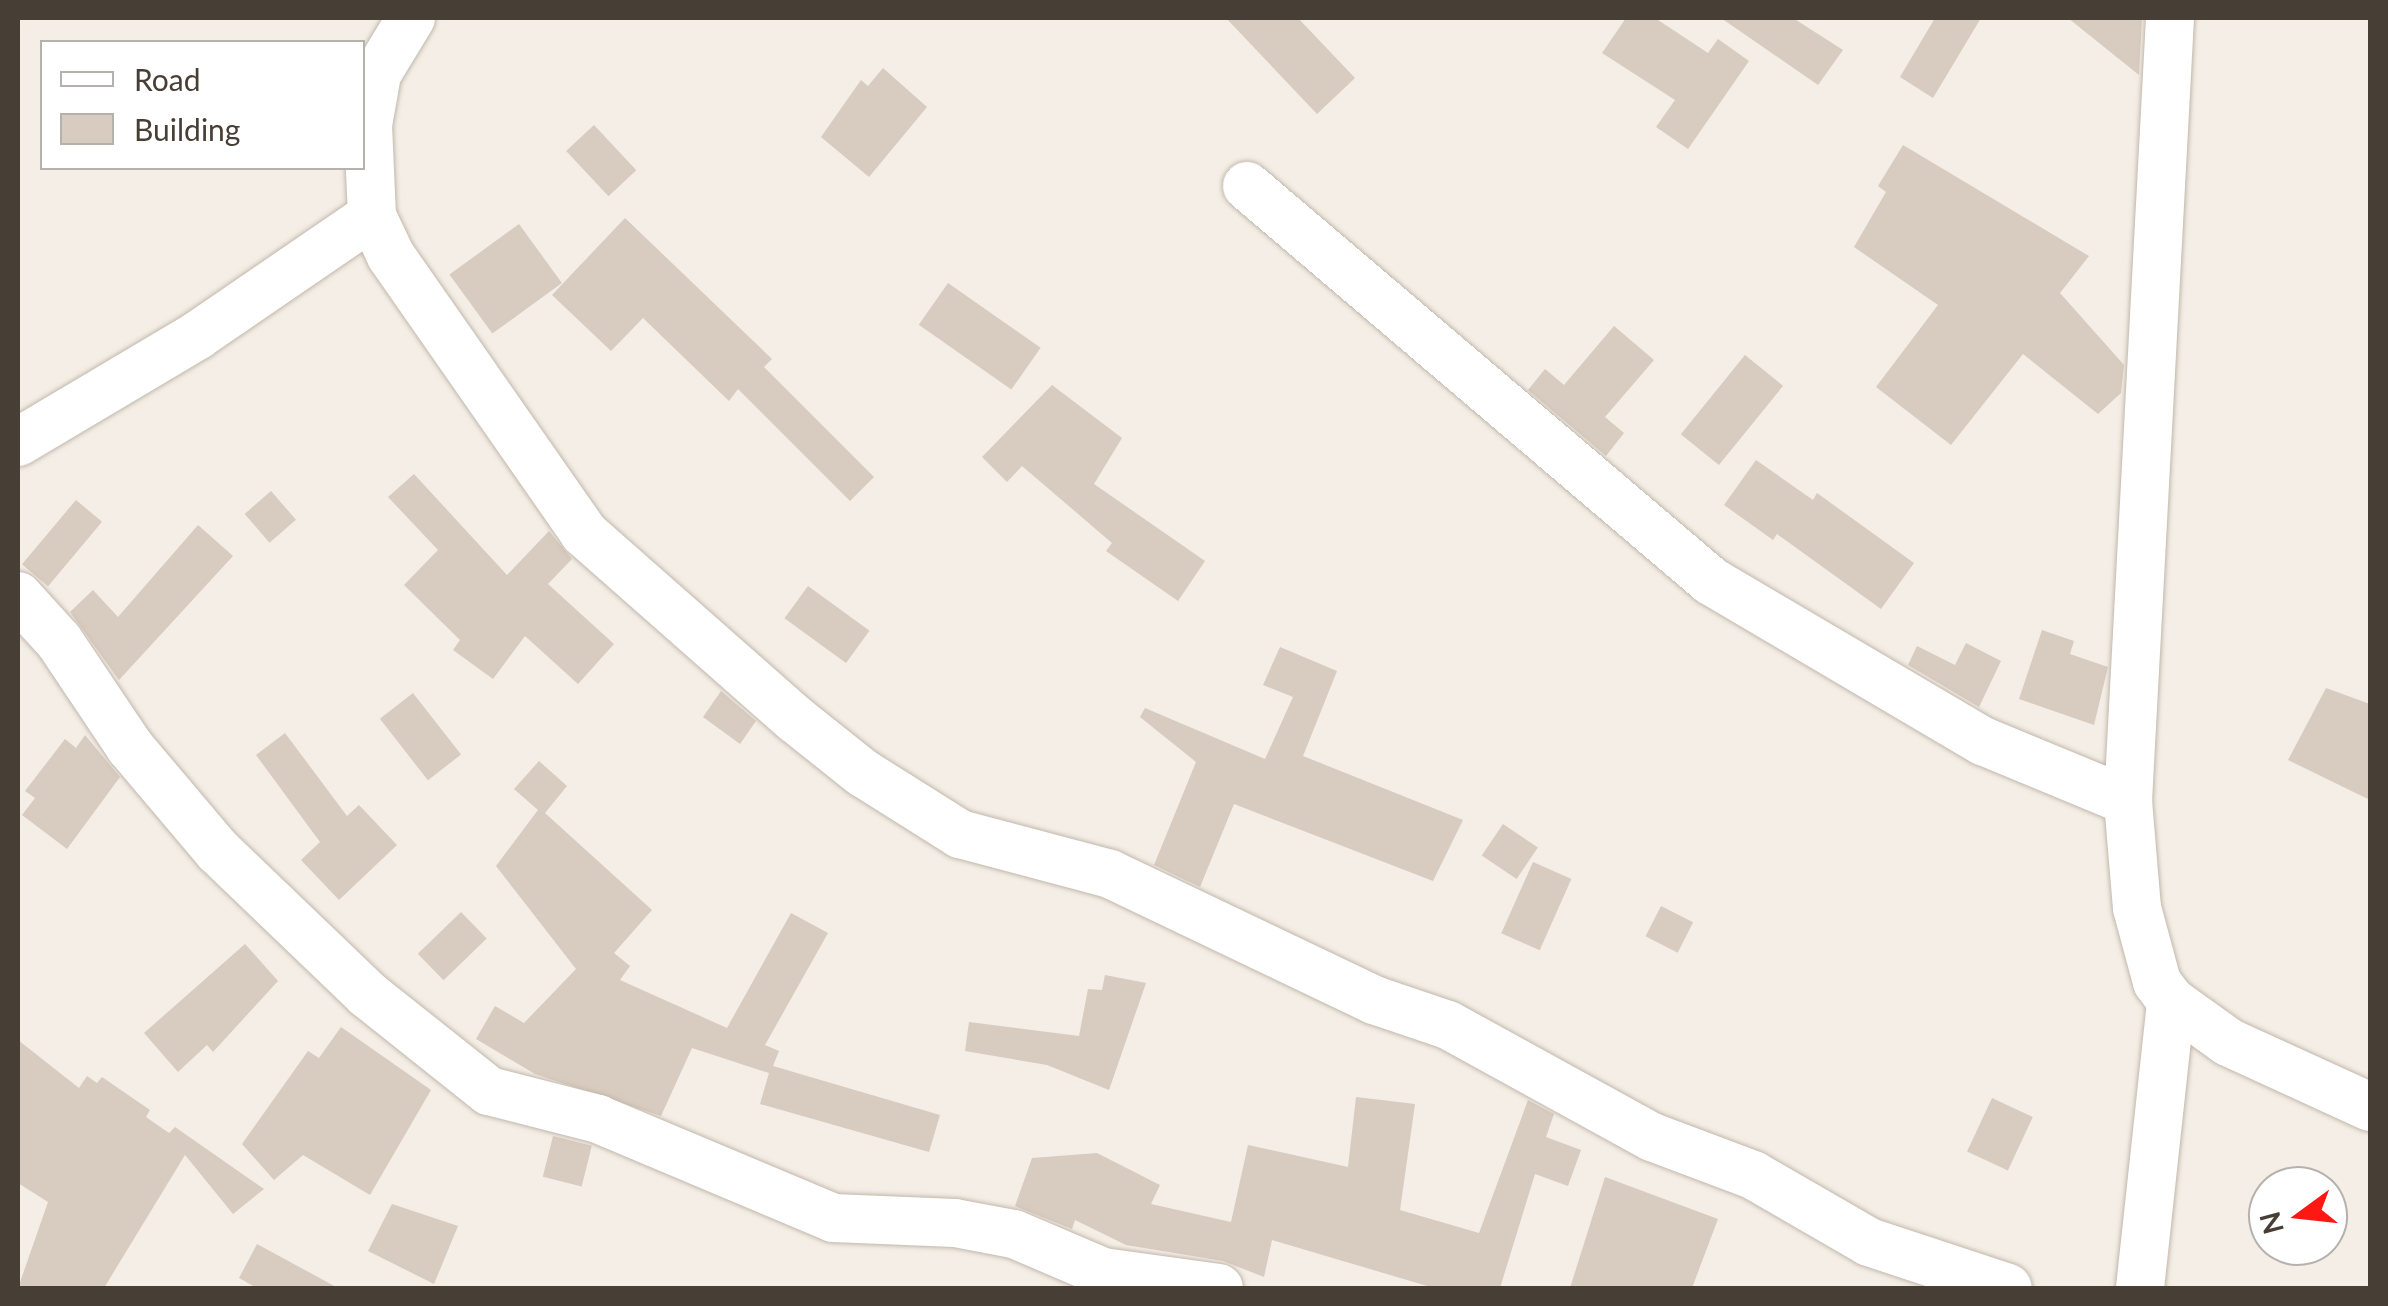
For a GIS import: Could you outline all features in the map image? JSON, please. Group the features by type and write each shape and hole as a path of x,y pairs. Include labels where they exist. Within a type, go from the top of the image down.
{"street":[{"path":"412,18 377,74 368,124 372,216 391,256 513,438 584,533 863,773 960,834 1110,874 1374,1000 1448,1026 1652,1136 1753,1174 1869,1242 2008,1288"},
{"path":"2170,18 2128,801 2137,908 2156,982 2170,1001 2228,1042 2370,1107"},
{"path":"1246,186 1711,580 1983,741 2128,801"},
{"path":"18,442 198,335 372,216"},
{"path":"18,596 36,612 130,747 218,851 368,994 489,1091 598,1120 832,1218 954,1223 1014,1234 1124,1282 1219,1288"},
{"path":"2140,1288 2170,1001"}],"building":[{"path":"1226,18 1298,18 1355,78 1317,114"},
{"path":"1626,18 1655,18 1708,53 1718,39 1749,61 1688,149 1656,127 1675,100 1602,53"},
{"path":"1721,18 1793,18 1843,50 1818,85"},
{"path":"1935,18 1981,18 1933,98 1900,77"},
{"path":"2068,18 2142,18 2139,75"},
{"path":"883,68 927,107 869,177 821,137 861,80 868,86"},
{"path":"594,125 636,170 608,196 566,151"},
{"path":"1903,145 2089,256 2060,293 2124,365 2121,393 2098,414 2023,354 1951,445 1876,387 1938,305 1854,247 1886,192 1878,186"},
{"path":"625,218 772,359 764,367 874,477 850,501 738,389 729,401 643,318 611,351 552,295"},
{"path":"519,224 562,283 492,334 449,275"},
{"path":"948,283 1041,348 1011,390 919,325"},
{"path":"1614,326 1654,360 1605,417 1624,433 1606,456 1528,390 1545,369 1564,385"},
{"path":"1745,355 1783,386 1719,465 1681,434"},
{"path":"1052,385 1122,438 1094,484 1205,561 1178,601 1106,551 1112,543 1022,466 1007,482 982,457"},
{"path":"1756,460 1813,500 1817,493 1914,563 1881,609 1777,534 1773,540 1724,505"},
{"path":"414,474 507,575 549,531 572,559 548,584 614,644 578,684 525,636 493,679 453,650 460,640 404,585 438,550 388,497"},
{"path":"271,491 296,520 270,543 245,514"},
{"path":"76,500 102,522 48,586 22,564"},
{"path":"198,525 233,556 119,680 70,612 93,590 118,617"},
{"path":"808,586 869,631 846,663 784,618"},
{"path":"2042,630 2074,641 2070,654 2108,667 2094,725 2019,699"},
{"path":"1966,643 2001,661 1979,707 1908,665 1917,646 1955,665"},
{"path":"1280,647 1337,671 1303,756 1463,820 1433,881 1234,804 1200,887 1154,865 1196,762 1140,717 1145,708 1265,759 1293,697 1263,685"},
{"path":"2326,688 2370,704 2370,800 2288,760"},
{"path":"721,691 756,721 740,744 703,717"},
{"path":"413,693 461,754 428,780 380,719"},
{"path":"285,733 347,816 359,805 397,845 339,900 301,860 320,842 256,755"},
{"path":"85,735 120,777 67,849 22,815 35,798 25,791 65,739 76,748"},
{"path":"539,761 567,786 545,813 652,910 614,953 630,966 620,980 727,1028 791,913 828,933 765,1045 779,1051 773,1066 940,1115 929,1152 760,1104 769,1073 692,1048 661,1116 535,1074 476,1039 495,1006 524,1023 576,969 496,866 538,810 514,789"},
{"path":"1503,824 1538,847 1517,879 1482,856"},
{"path":"1533,862 1571,879 1540,950 1501,933"},
{"path":"1661,906 1693,922 1678,953 1646,936"},
{"path":"461,912 487,939 444,980 418,954"},
{"path":"245,944 278,981 213,1052 207,1045 178,1072 144,1033"},
{"path":"1105,975 1146,983 1109,1090 1047,1065 965,1051 969,1022 1079,1036 1088,989 1102,990"},
{"path":"341,1027 431,1090 370,1195 303,1155 274,1180 242,1144 308,1051 319,1058"},
{"path":"18,1040 79,1088 87,1076 97,1083 102,1077 150,1110 146,1117 169,1133 175,1127 264,1189 233,1214 185,1155 104,1288 18,1288 48,1202 18,1183"},
{"path":"1356,1097 1415,1104 1400,1210 1479,1233 1528,1100 1554,1114 1546,1137 1581,1150 1568,1186 1535,1174 1500,1288 1434,1288 1272,1240 1264,1277 1223,1261 1126,1245 1075,1220 1072,1229 1015,1206 1032,1158 1097,1153 1160,1185 1151,1204 1231,1222 1248,1145 1348,1167"},
{"path":"1992,1098 2033,1117 2008,1170 1967,1151"},
{"path":"553,1136 592,1146 582,1186 543,1177"},
{"path":"1605,1177 1718,1219 1692,1288 1570,1288"},
{"path":"392,1204 458,1226 434,1284 368,1251"},
{"path":"257,1244 338,1288 257,1288 239,1278"}]}
